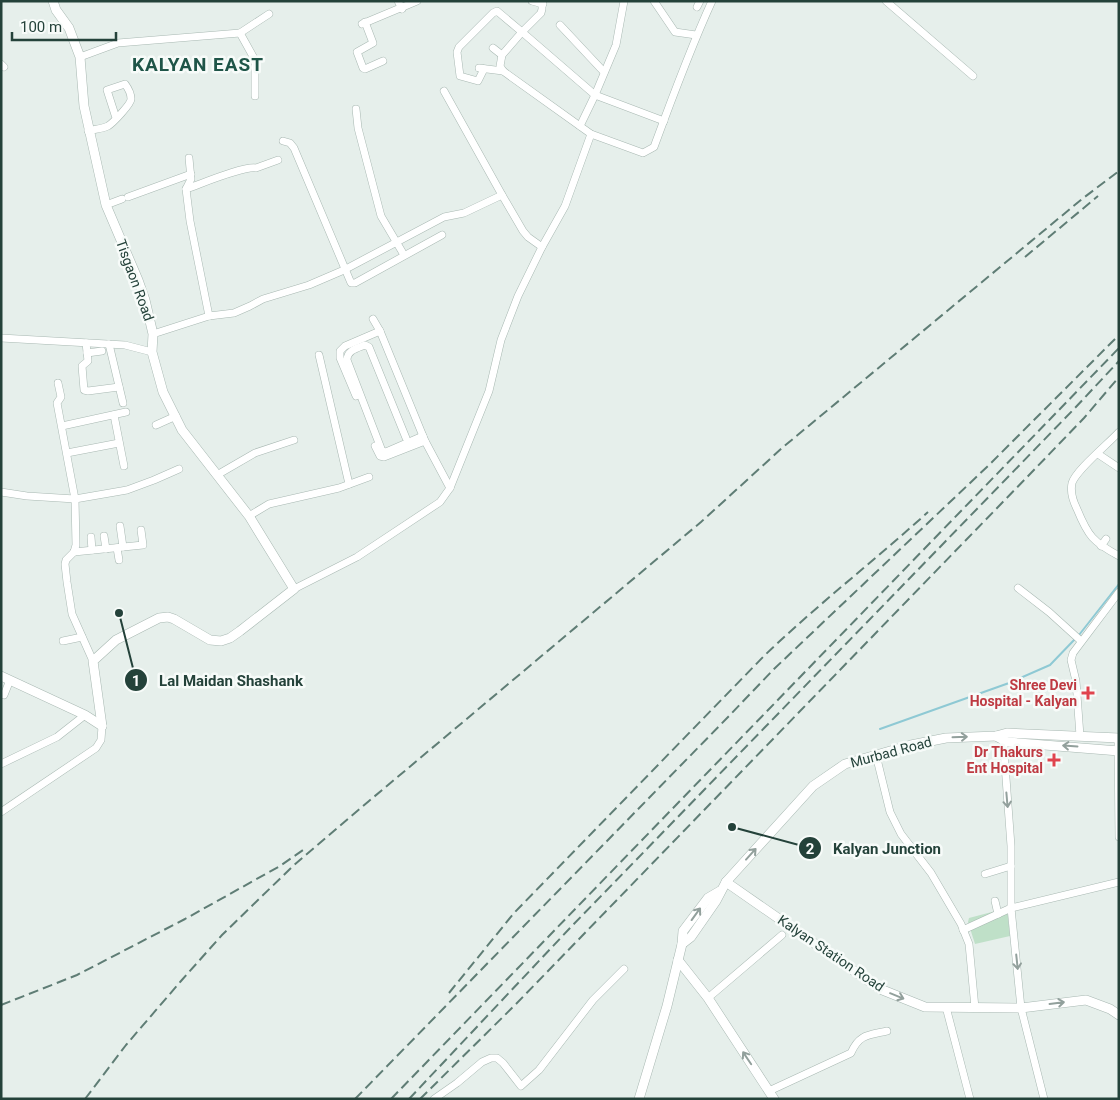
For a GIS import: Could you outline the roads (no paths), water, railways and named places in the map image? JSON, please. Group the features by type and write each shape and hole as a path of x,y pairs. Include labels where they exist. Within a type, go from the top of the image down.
{"street":[{"name":"Tisgaon Road","path":"53,1 56,10 69,28 80,57 88,131 106,205 138,280 153,334 152,352 163,392 182,430 249,516 294,590"},
{"path":"398,1 402,9"},
{"path":"383,61 365,69 363,68 356,52 373,43 363,23 402,9 417,1"},
{"path":"532,1 542,3 541,13 497,52 500,66 504,71 591,134 643,153 654,147 684,65 712,1"},
{"path":"580,126 616,45 623,1"},
{"path":"654,1 675,32 696,35"},
{"path":"886,1 973,76"},
{"path":"504,71 482,68 478,81 459,76 457,52 459,47 495,12 499,12 521,30 595,95 664,121"},
{"path":"80,57 118,43 240,32 269,14"},
{"path":"560,25 604,72"},
{"path":"240,32 255,60 255,96"},
{"path":"88,131 104,127 116,118 131,101 125,84 107,90 116,118"},
{"path":"444,91 523,231 542,247"},
{"path":"356,109 358,128 381,216 404,255"},
{"path":"93,662 116,640 159,618 168,617 174,619 210,640 221,641 230,638 294,590 357,557 440,502 450,488 490,391 501,340 518,296 542,247 566,206 591,134"},
{"path":"283,141 290,143 294,148 344,270 353,284 442,235"},
{"path":"190,158 191,174 186,189 190,221 209,316"},
{"path":"186,189 238,171 256,168 278,160"},
{"path":"106,205 191,174"},
{"path":"153,334 209,316 234,313 263,299 309,285 344,270 444,216 464,213 502,195"},
{"path":"373,319 380,331 424,438 450,488"},
{"path":"380,331 345,346 340,354 379,454 382,457 388,456 424,438"},
{"path":"1,338 125,345 152,352"},
{"path":"86,343 88,361 82,366 84,390 119,387"},
{"path":"109,344 123,403"},
{"path":"406,438 370,346 365,345 350,352 347,355 347,360 382,451 386,452 424,438"},
{"path":"87,353 102,351"},
{"path":"319,356 349,484"},
{"path":"1,812 96,748 101,740 102,726 93,662 72,614 64,564 74,552 76,545 75,499 58,403 61,397 58,383"},
{"path":"62,426 126,412"},
{"path":"114,415 124,466"},
{"path":"156,425 176,416"},
{"path":"1119,432 1098,454 1085,464 1072,482 1071,493 1086,531 1102,546 1119,556"},
{"path":"217,475 255,453 294,440"},
{"path":"67,453 120,443"},
{"path":"1098,454 1119,468"},
{"path":"1,492 75,499 127,490 179,469"},
{"path":"249,516 269,504 349,484 369,477"},
{"path":"119,560 120,526"},
{"path":"74,552 143,544 141,530"},
{"path":"104,536 106,549"},
{"path":"91,537 92,550"},
{"path":"1102,546 1106,539"},
{"path":"1018,588 1081,640"},
{"path":"1080,736 1076,681 1071,660 1072,653 1119,592"},
{"path":"63,641 82,637"},
{"path":"1,676 85,715 102,726"},
{"path":"4,696 10,680"},
{"path":"1,764 57,737 85,715"},
{"name":"Murbad Road","path":"639,1099 667,1006 682,944 683,931 708,898 720,892 726,882 813,786 845,764 910,745 946,738 1080,736 1118,738"},
{"path":"1001,737 1011,866 1011,908 1021,1008 1044,1099"},
{"name":"Murbad Road","path":"1001,737 1007,742 1118,750"},
{"path":"1118,738 1119,837"},
{"path":"876,754 890,812 898,827 931,873 969,944 975,1008"},
{"path":"985,874 1011,866"},
{"name":"Kalyan Station Road","path":"726,882 880,989 925,1007 1021,1008 1086,1000 1110,1009 1119,1015"},
{"path":"963,930 1011,908 1119,882"},
{"path":"995,901 998,914"},
{"path":"708,998 782,936"},
{"path":"678,960 708,998 772,1095 851,1053 855,1044 864,1036 887,1031"},
{"path":"434,1099 482,1062 491,1058 496,1058 503,1062 521,1086 539,1070 593,1000 624,969"},
{"path":"946,1007 970,1099"}],"waterway":[{"path":"1079,635 1119,584"},
{"path":"880,729 1009,683 1050,665 1075,639"}],"railway":[{"path":"85,1099 126,1045 222,935 293,866 701,522 782,448 1082,199 1119,171"},
{"path":"1025,257 1098,196"},
{"path":"355,1099 774,669 989,465 1119,335"},
{"path":"391,1099 1119,348"},
{"path":"409,1099 570,928 1119,361"},
{"path":"420,1099 516,1004 1031,473 1084,418 1119,377"},
{"path":"449,993 514,913 764,656 928,512"},
{"path":"1,1005 77,975 185,919 280,866 303,850"}],"place":[{"name":"Lal Maidan Shashank","path":"119,613"},
{"name":"Shree Devi Hospital - Kalyan","path":"1088,693"},
{"name":"Dr Thakurs Ent Hospital","path":"1054,760"},
{"name":"Kalyan Junction","path":"732,827"}],"district":[{"name":"KALYAN EAST","path":"198,64"}]}
